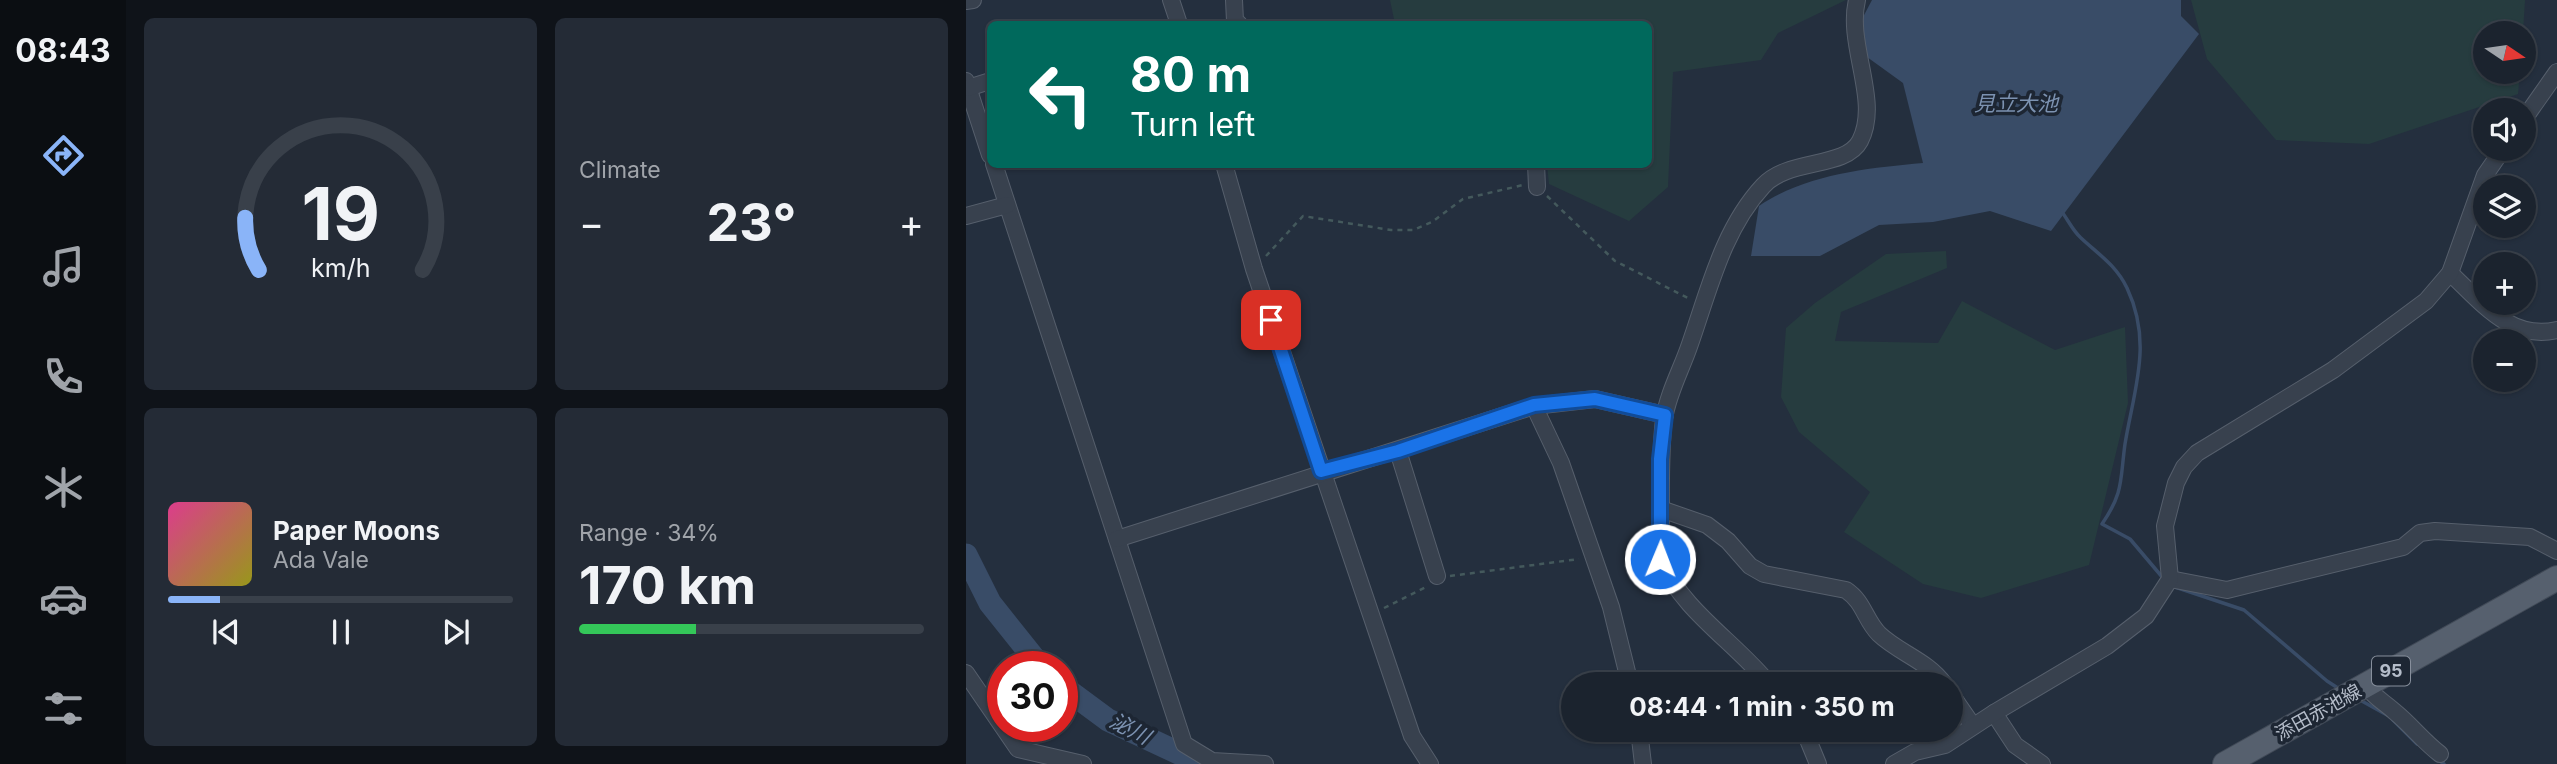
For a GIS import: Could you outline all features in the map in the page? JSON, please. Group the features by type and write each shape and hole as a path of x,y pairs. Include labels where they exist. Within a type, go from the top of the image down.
{"main road":[{"name":"添田赤池線","path":"2225,764 2557,578"}],"street":[{"path":"966,1 973,0"},
{"path":"1171,0 1178,21"},
{"path":"1234,0 1235,21"},
{"path":"1757,672 1689,602 1660,559 1660,459 1665,415 1702,305 1728,242 1749,203 1764,184 1782,171 1839,158 1859,143 1865,128 1867,105 1854,36 1857,0"},
{"path":"2536,102 2557,72"},
{"path":"987,82 967,85 987,146"},
{"path":"1894,764 1914,751 1945,745 2107,646 2146,616 2170,579 2165,526 2176,483 2184,467 2197,453 2333,370 2426,302 2450,273 2477,194 2496,161"},
{"path":"995,168 1184,744 1211,762 1265,764"},
{"path":"1536,168 1537,187"},
{"path":"1226,171 1254,269 1321,471 1330,486 1412,736 1430,764"},
{"path":"966,216 1007,205"},
{"path":"2450,273 2489,310 2518,330 2540,334 2557,330"},
{"path":"1117,539 1321,471 1398,451 1534,405 1595,399 1665,415"},
{"path":"1534,405 1561,463 1596,572 1611,607 1627,672"},
{"path":"1398,451 1437,580"},
{"path":"1661,509 1707,525 1728,541 1750,566 1764,574 1846,590 1858,598 1881,635 1934,672"},
{"path":"2170,579 2227,590 2403,547 2420,533 2435,531 2530,537 2557,551"},
{"path":"966,673 1018,749 1083,764"},
{"path":"2365,685 2373,696 2396,712 2420,739 2440,754"},
{"path":"1963,711 1973,726"},
{"path":"1994,713 2015,745 2042,764"},
{"path":"1640,742 1643,764"},
{"path":"1809,742 1818,764"}],"path":[{"path":"1254,269 1303,215 1391,230 1413,230 1432,222 1463,200 1506,186 1537,187 1615,261 1702,305"},
{"path":"1372,615 1455,573 1578,559 1596,572"}],"green space":[{"path":"1390,0 1846,0 1778,33 1761,60 1673,72 1668,187 1629,221 1549,184 1547,168 1652,168 1652,21 1394,21"},
{"path":"2191,0 2525,0 2524,21 2473,21 2473,84 2519,84 2518,94 2506,98 2473,98 2473,109 2369,144 2276,140 2207,59"},
{"path":"1946,251 1947,268 1841,312 1835,341 1938,343 1962,301 2055,350 2125,327 2128,403 2089,565 1981,598 1923,584 1844,532 1870,492 1799,432 1781,397 1786,328 1815,303 1886,254"}],"water":[{"name":"見立大池","path":"1872,0 2181,0 2181,16 2199,34 2051,231 1990,211 1933,222 1879,225 1820,256 1751,256 1759,206 1777,195 1838,174 1923,163 1903,83 1867,57 1862,19"}],"waterway":[{"path":"2062,212 2078,235 2118,273 2135,308 2139,328 2139,366 2120,486 2102,524 2130,539 2163,578"},
{"name":"泌川","path":"966,555 990,603 1028,651"},
{"path":"2175,587 2244,610 2341,690"},
{"name":"泌川","path":"1078,698 1108,720 1202,764"},
{"path":"2360,700 2387,715"},
{"path":"2393,720 2417,744"},
{"path":"2437,759 2444,764"}],"route":[{"path":"1271,320 1321,471 1398,451 1534,405 1595,399 1665,415 1660,459 1660,559"}]}
